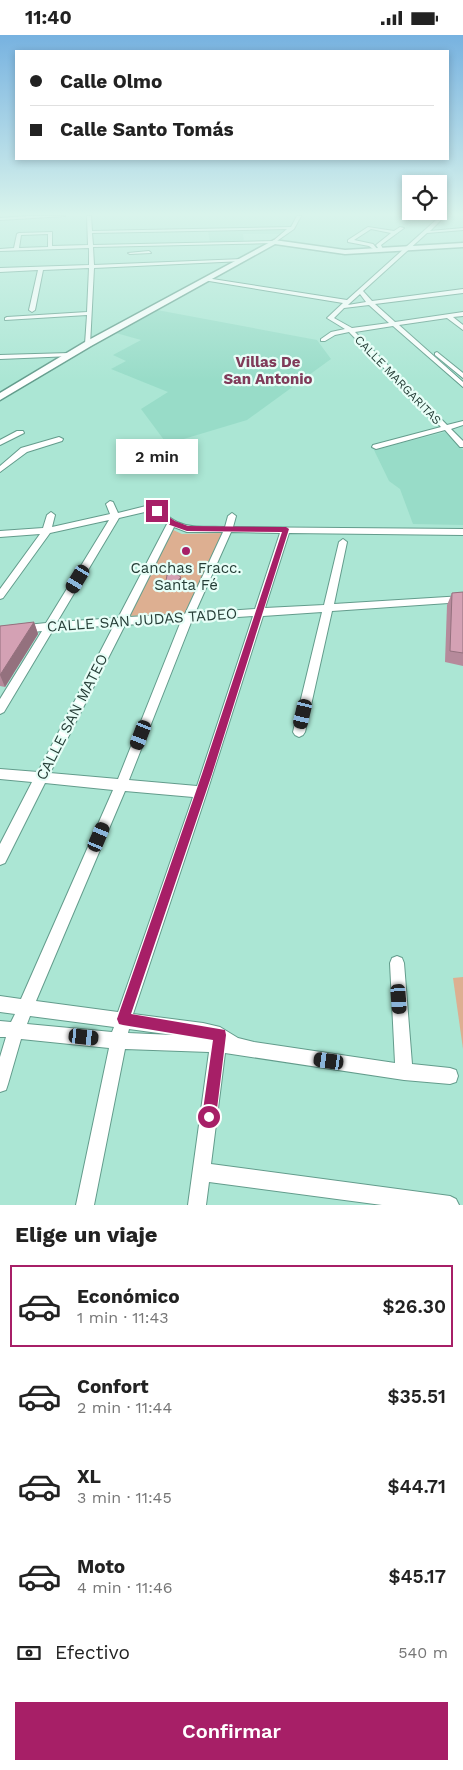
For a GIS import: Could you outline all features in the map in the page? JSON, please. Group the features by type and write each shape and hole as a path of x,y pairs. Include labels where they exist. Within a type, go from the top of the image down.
{"street":[{"path":"32,310 41,271"},
{"path":"88,344 92,271"},
{"path":"0,397 88,344 223,271"},
{"path":"345,304 382,271"},
{"path":"206,280 345,304 463,289"},
{"path":"362,289 394,324 463,385"},
{"path":"373,301 402,323 463,376"},
{"name":"CALLE MARGARITAS","path":"345,304 330,318 350,331 463,445"},
{"path":"7,319 90,313"},
{"path":"324,340 333,333 463,314"},
{"path":"448,316 463,328"},
{"path":"0,357 70,355"},
{"path":"376,447 463,423"},
{"path":"0,443 20,433"},
{"path":"0,470 24,450 59,439"},
{"path":"0,709 114,517 110,504"},
{"path":"0,534 47,531 150,509 157,511 172,523 187,529 463,532"},
{"path":"0,597 47,531 51,515"},
{"path":"0,1084 8,1030 26,1007 121,786 188,617 228,530 232,516"},
{"name":"CALLE SAN MATEO","path":"0,858 172,523"},
{"path":"85,1205 123,1019 201,792 286,529"},
{"path":"299,732 343,542"},
{"name":"CALLE SAN JUDAS TADEO","path":"0,632 50,626 260,611 463,599"},
{"path":"0,774 201,792"},
{"path":"397,963 404,1072"},
{"path":"0,1004 123,1019 254,1049 404,1072 450,1076"},
{"path":"8,1030 119,1041 224,1042"},
{"path":"197,1205 224,1042"},
{"path":"202,1171 450,1205"}],"shaded area":[{"path":"157,310 317,340 331,359 247,420 167,444 141,409 168,392 111,369 126,361 113,355 141,340 116,333"},
{"path":"445,432 463,450 463,525 413,524 400,489 389,481 374,450"},
{"path":"171,529 182,534 223,533 186,614 128,616"},
{"path":"463,977 463,1049 453,978"}],"building":[{"path":"175,573 181,577 176,583 166,581 167,575"},
{"path":"463,592 463,653 450,651 452,593"},
{"path":"34,622 0,675 0,626"}],"place":[{"name":"Canchas Fracc. Santa Fé","path":"186,551"}],"district":[{"name":"Villas De San Antonio","path":"268,370"}],"route":[{"path":"157,511 172,523 187,529 286,529 207,774 123,1019 220,1035 209,1117"}]}
